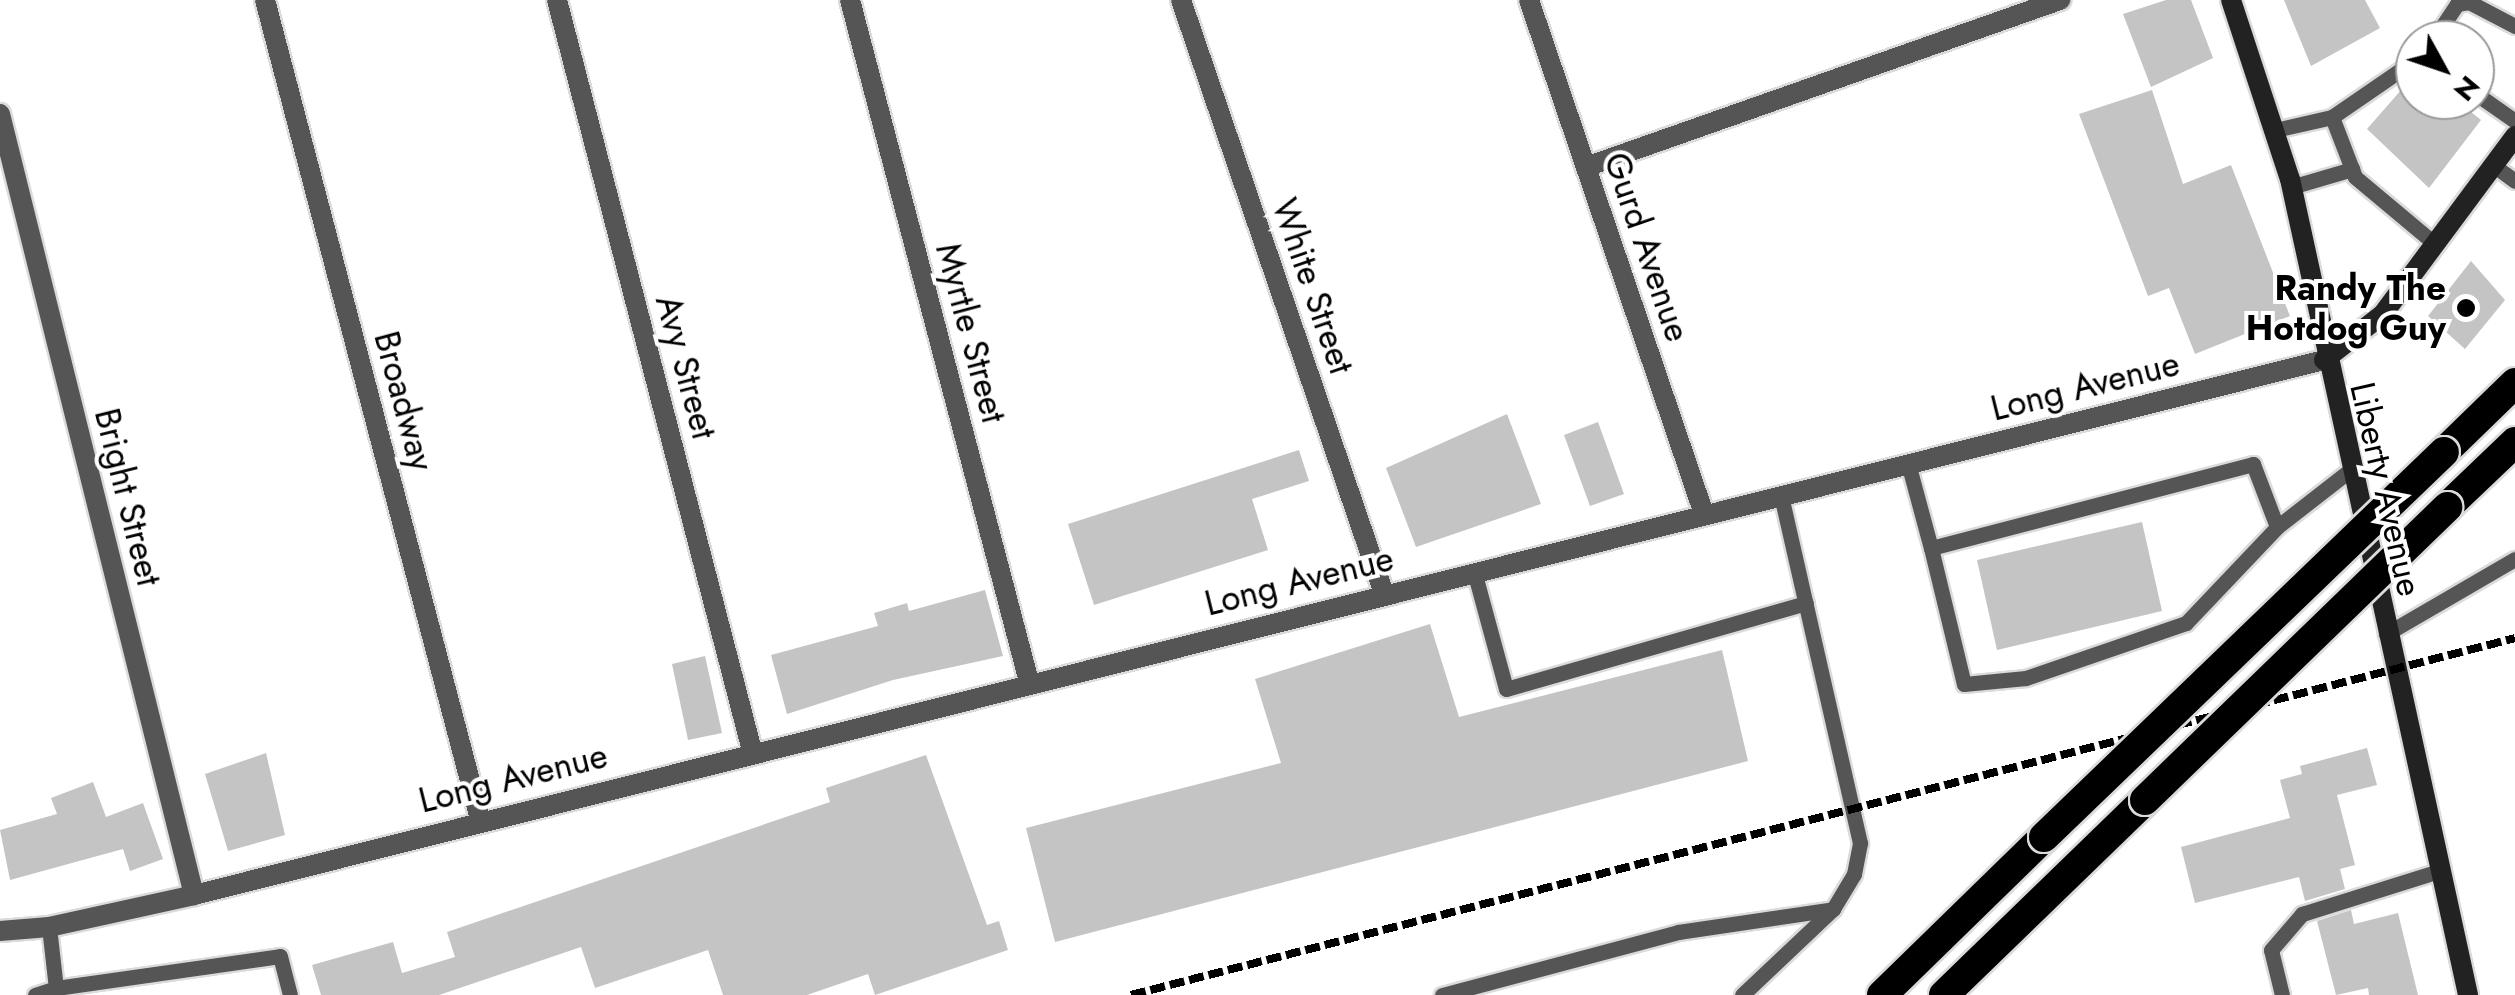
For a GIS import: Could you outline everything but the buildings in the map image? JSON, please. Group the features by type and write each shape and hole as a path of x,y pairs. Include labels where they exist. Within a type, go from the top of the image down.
{"highway":[{"path":"1882,995 2515,382"},
{"path":"1944,995 2515,442"}],"street":[{"name":"Broadway","path":"265,0 480,819"},
{"name":"Avy Street","path":"557,0 752,751"},
{"name":"Myrtle Street","path":"850,0 1029,682"},
{"name":"White Street","path":"1182,0 1384,594"},
{"name":"Gurd Avenue","path":"1529,0 1704,514"},
{"path":"1586,167 2060,0"},
{"name":"Liberty Avenue","path":"2231,0 2276,130 2291,187 2324,360 2468,995"},
{"name":"Bright Street","path":"0,114 194,895"},
{"name":"Long Avenue","path":"0,931 49,927 194,895 480,819 2324,360 2373,325 2515,136"}],"lane":[{"path":"2446,20 2457,4 2469,2 2515,26"},
{"path":"2276,130 2332,117 2395,74"},
{"path":"2332,117 2352,169 2374,199 2435,244"},
{"path":"2493,165 2515,181"},
{"path":"2291,187 2352,169"},
{"path":"1908,463 1964,684 1989,685 2186,623 2277,526 2349,470"},
{"path":"1931,548 2254,464 2277,526"},
{"path":"1742,995 1832,909 1854,874 1860,843 1782,495"},
{"path":"2386,634 2515,559"},
{"path":"1474,572 1506,689 1806,603"},
{"path":"2282,995 2271,950 2302,914 2439,871"},
{"path":"1442,995 1678,932 1832,909"},
{"path":"49,927 56,988"},
{"path":"35,995 56,988 280,956 290,995"}],"railway":[{"path":"1131,995 2515,638"}],"place":[{"name":"Randy The Hotdog Guy","path":"2466,308"}]}
